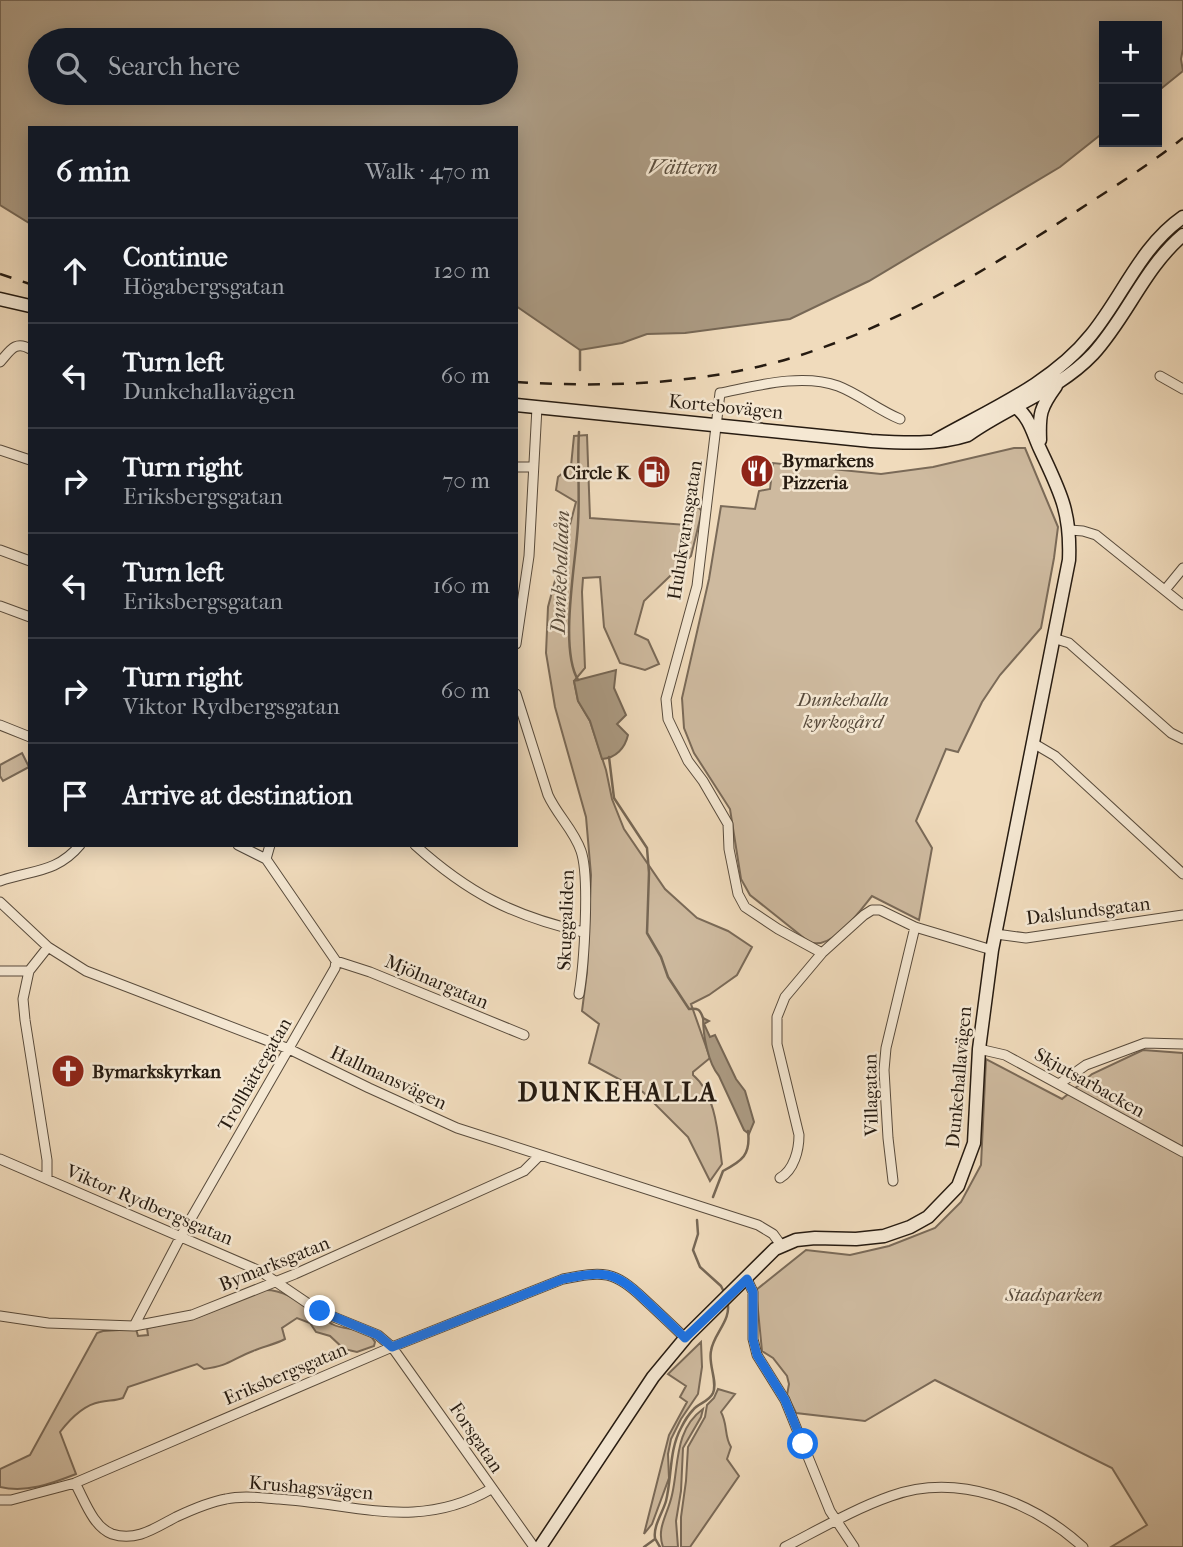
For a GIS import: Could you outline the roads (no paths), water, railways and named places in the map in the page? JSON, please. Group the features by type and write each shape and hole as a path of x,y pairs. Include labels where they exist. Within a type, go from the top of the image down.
{"street":[{"name":"Kortebovägen","path":"932,442 1017,407 1078,349 1096,328 1148,251 1183,217"},
{"name":"Kortebovägen","path":"518,405 871,441 952,440 968,435 1058,383 1094,353 1154,265 1183,235"},
{"path":"0,299 28,306"},
{"path":"0,362 14,345 28,348"},
{"path":"1160,376 1183,389"},
{"name":"Hulukvarnsgatan","path":"822,953 778,929 746,907 738,894 729,849 728,824 703,780 688,761 668,719 666,699 697,586 720,393 789,382 819,381 838,386 900,419"},
{"path":"1040,449 1039,415 1043,404 1058,383"},
{"path":"518,629 528,556 537,407"},
{"name":"Dunkehallavägen","path":"781,1245 815,1238 856,1239 884,1236 910,1227 928,1217 958,1185 974,1143 979,1049 992,950 1069,560 1070,530 1063,498 1028,419 1017,407"},
{"path":"0,450 28,459"},
{"path":"518,467 532,467"},
{"path":"1070,530 1096,535 1183,604"},
{"path":"0,550 28,560"},
{"path":"1164,590 1183,568"},
{"path":"0,606 28,616"},
{"path":"1053,638 1069,643 1171,733 1183,739"},
{"name":"Skuggaliden","path":"518,700 548,795 553,807 573,835 585,862 579,994"},
{"path":"0,725 28,736"},
{"path":"1033,743 1055,756 1183,873"},
{"path":"0,881 54,866 78,847"},
{"path":"242,847 266,859 336,961"},
{"path":"266,859 269,847"},
{"path":"417,847 464,885 505,908 583,932"},
{"name":"Hallmansvägen","path":"0,902 48,947 86,971 289,1049 451,1125 758,1225 773,1234 781,1245"},
{"path":"780,1178 787,1174 792,1164 799,1146 799,1135 778,1044 777,1017 785,997 822,953 872,910 888,912 915,927 992,950"},
{"name":"Dalslundsgatan","path":"996,934 1026,938 1183,915"},
{"name":"Villagatan","path":"893,1181 884,1059 915,927"},
{"path":"47,1178 47,1160 24,1020 23,999 29,971 48,947"},
{"name":"Mjölnargatan","path":"336,961 370,972 524,1035"},
{"name":"Trollhättegatan","path":"134,1326 181,1236 328,981 336,961"},
{"path":"0,971 29,971"},
{"path":"1059,1084 1086,1065 1134,1046 1145,1043 1183,1044"},
{"name":"Skjutsarbacken","path":"979,1049 1005,1055 1183,1152"},
{"name":"Bymarksgatan","path":"0,1315 48,1323 134,1326 192,1315 276,1282 524,1171 540,1155"},
{"name":"Viktor Rydbergsgatan","path":"0,1159 260,1271 320,1311 378,1335 392,1347"},
{"path":"540,1547 653,1377 685,1338 781,1245"},
{"name":"Eriksbergsgatan","path":"0,1500 11,1500 75,1483 392,1347 563,1279 588,1274 610,1275 626,1281 685,1338"},
{"path":"747,1279 753,1292 753,1339 757,1355 785,1400 830,1511 854,1547"},
{"name":"Forsgatan","path":"392,1347 534,1547"},
{"name":"Krushagsvägen","path":"75,1483 98,1525 110,1534 130,1536 145,1534 178,1516 226,1498 267,1498 400,1513 427,1512 463,1504 491,1489"},
{"path":"785,1547 892,1495 914,1490 955,1487 1000,1497 1027,1508 1083,1547"}],"water":[{"name":"Vättern","path":"0,0 1183,0 1183,71 1162,88 1162,21 1099,21 1099,136 1060,167 869,281 790,319 685,333 647,334 622,343 580,350 518,307 518,126 28,126 28,222 0,205"},
{"path":"616,670 614,688 626,715 617,724 628,735 619,752 602,759 590,721 578,701 574,681"},
{"path":"703,1018 709,1021 704,1024 710,1037 715,1035 736,1079 745,1091 754,1122 749,1134 744,1130 712,1064 705,1040"}],"waterway":[{"name":"Dunkehallaån","path":"580,350 580,370"},
{"name":"Dunkehallaån","path":"578,680 572,666 569,627 578,524 579,432"},
{"name":"Dunkehallaån","path":"609,757 614,798 647,848 647,933 661,957 668,977 689,1009 698,1010 703,1018"},
{"name":"Dunkehallaån","path":"713,1197 723,1171 744,1156 748,1146 748,1131"},
{"name":"Dunkehallaån","path":"697,1220 698,1234 693,1250 700,1267 724,1292"},
{"name":"Dunkehallaån","path":"660,1547 655,1533 666,1501 674,1445 689,1414 713,1393 711,1351 727,1314 727,1301"},
{"path":"644,1547 655,1539"}],"railway":[{"path":"518,382 624,384 696,378 767,365 835,343 902,314 998,261 1122,182 1183,138"},
{"path":"0,274 28,283"}],"place":[{"name":"Bymarkens Pizzeria","path":"757,471"},
{"name":"Circle K","path":"654,472"},
{"name":"Bymarkskyrkan","path":"68,1071"}],"district":[{"name":"DUNKEHALLA","path":"618,1092"}],"park label":[{"name":"Dunkehalla kyrkogård","path":"843,710"},
{"name":"Stadsparken","path":"1054,1294"}]}
